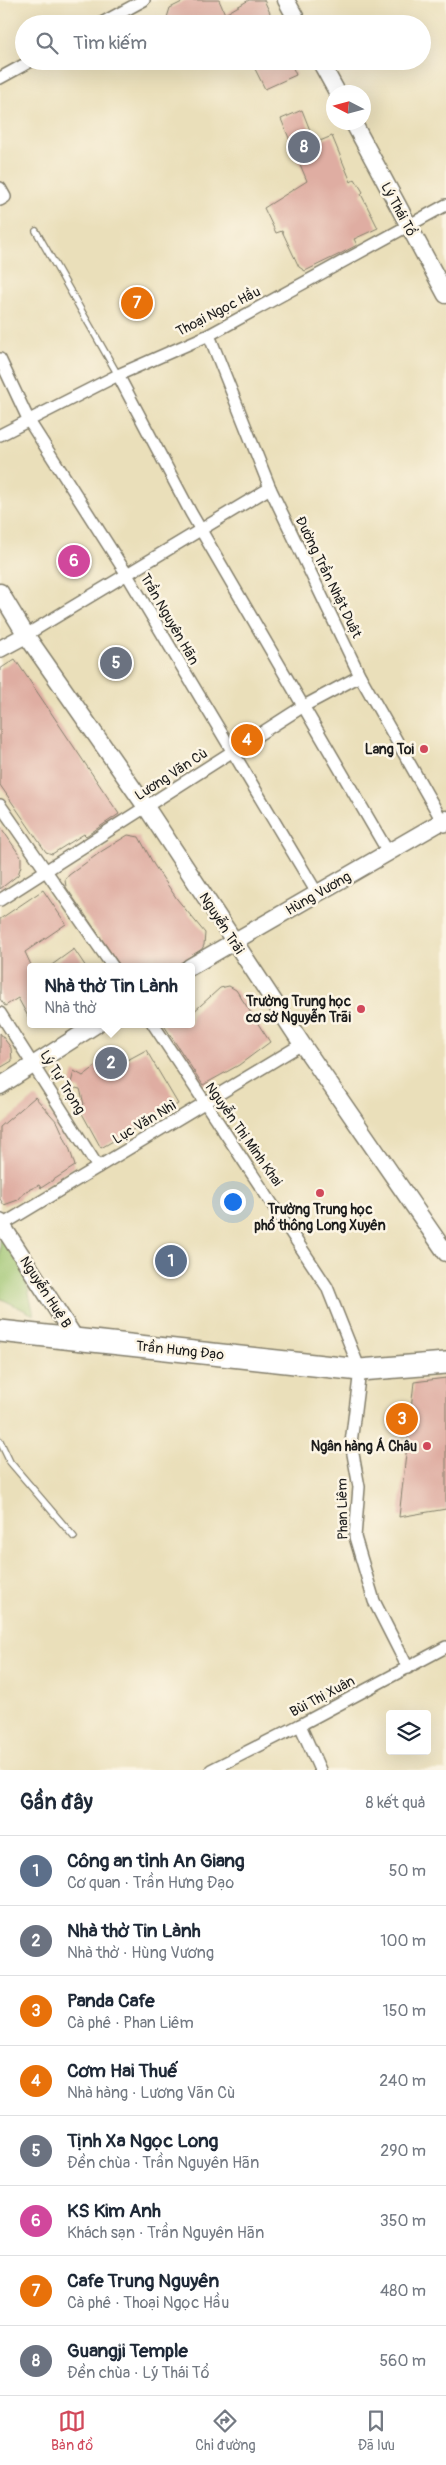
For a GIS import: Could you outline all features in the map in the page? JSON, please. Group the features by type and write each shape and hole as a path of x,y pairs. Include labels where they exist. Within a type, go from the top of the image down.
{"highway":[{"name":"Trần Hưng Đạo","path":"0,1331 360,1370 446,1363"},
{"name":"Trần Hưng Đạo","path":"360,1370 415,1362 446,1353"}],"street":[{"path":"116,15 144,0"},
{"path":"286,0 294,15"},
{"path":"0,78 15,70"},
{"path":"325,70 332,85"},
{"name":"Lý Thái Tổ","path":"357,130 446,295"},
{"path":"0,188 5,198 0,200"},
{"name":"Thoại Ngọc Hầu","path":"0,435 118,375 209,335 446,205"},
{"name":"Đường Trần Nhật Duật","path":"209,335 270,488 360,676 444,823"},
{"name":"Trần Nguyên Hãn","path":"0,359 30,421 126,573 231,752 317,893"},
{"path":"118,375 191,513 302,707 388,852"},
{"path":"0,649 270,488"},
{"name":"Nguyễn Trãi","path":"0,592 26,635 146,807 302,1044 446,1253"},
{"name":"Lương Vãn Cù","path":"0,900 302,707 360,676"},
{"path":"0,805 110,963"},
{"name":"Hùng Vương","path":"195,964 388,852 444,823"},
{"name":"Lý Tự Trọng","path":"0,1013 98,1167"},
{"path":"0,1086 35,1066 91,1028"},
{"name":"Nguyễn Thị Minh Khai","path":"156,1028 203,1103 251,1170 327,1287 360,1370"},
{"name":"Lục Văn Nhì","path":"1,1223 302,1044"},
{"name":"Nguyễn Huệ B","path":"1,1223 75,1338"},
{"name":"Phan Liêm","path":"360,1370 351,1443 359,1487 355,1537 374,1602 408,1668"},
{"name":"Bùi Thị Xuân","path":"211,1770 446,1647"},
{"path":"300,1725 320,1770"}],"lane":[{"path":"36,231 118,375"},
{"path":"0,1441 10,1462 74,1537"}],"green space":[{"path":"0,1222 19,1250 34,1315 0,1298"}],"building":[{"path":"186,0 219,0 225,14 249,0 264,0 271,15 168,15 170,8"},
{"path":"256,70 294,70 296,75 265,89"},
{"path":"302,110 315,143 332,136 351,182 355,179 363,192 361,194 378,228 354,239 357,245 305,271 299,267 282,231 276,233 264,208 307,181 281,119"},
{"path":"120,651 128,666 110,677 105,661"},
{"path":"15,659 119,814 86,836 84,834 52,854 46,852 0,785 0,669"},
{"path":"0,826 21,857 21,866 18,875 0,889"},
{"path":"128,835 139,837 154,865 177,899 205,933 202,949 180,963 118,963 66,887 65,880 69,875"},
{"path":"43,890 66,924 25,952 30,963 27,963 27,1015 18,998 5,1006 0,999 0,919"},
{"path":"74,949 83,963 55,963"},
{"path":"229,986 236,990 270,1042 239,1065 203,1085 166,1028 195,1028 195,1010 220,988"},
{"path":"0,1033 11,1048 12,1061 0,1068"},
{"path":"146,1050 178,1104 101,1148 79,1108 84,1104 80,1089 70,1087 74,1071 83,1076 100,1063 121,1070 122,1063"},
{"path":"35,1097 58,1123 75,1166 41,1188 39,1185 26,1191 18,1200 4,1205 0,1199 0,1127"},
{"name":"Ngân hàng Á Châu","path":"446,1378 446,1509 399,1517 414,1382"}],"place":[{"name":"Guangji Temple","path":"304,147"},
{"name":"Cafe Trung Nguyên","path":"137,303"},
{"name":"KS Kim Anh","path":"74,561"},
{"name":"Tịnh Xa Ngọc Long","path":"116,663"},
{"name":"Cơm Hai Thuế","path":"247,740"},
{"name":"Lang Toi","path":"424,749"},
{"name":"Trường Trung học cơ sở Nguyễn Trãi","path":"361,1009"},
{"name":"Nhà thờ Tin Lành","path":"111,1063"},
{"name":"Trường Trung học phổ thông Long Xuyên","path":"320,1193"},
{"name":"Công an tỉnh An Giang","path":"171,1261"},
{"name":"Panda Cafe","path":"402,1419"},
{"name":"Ngân hàng Á Châu","path":"427,1446"}]}
